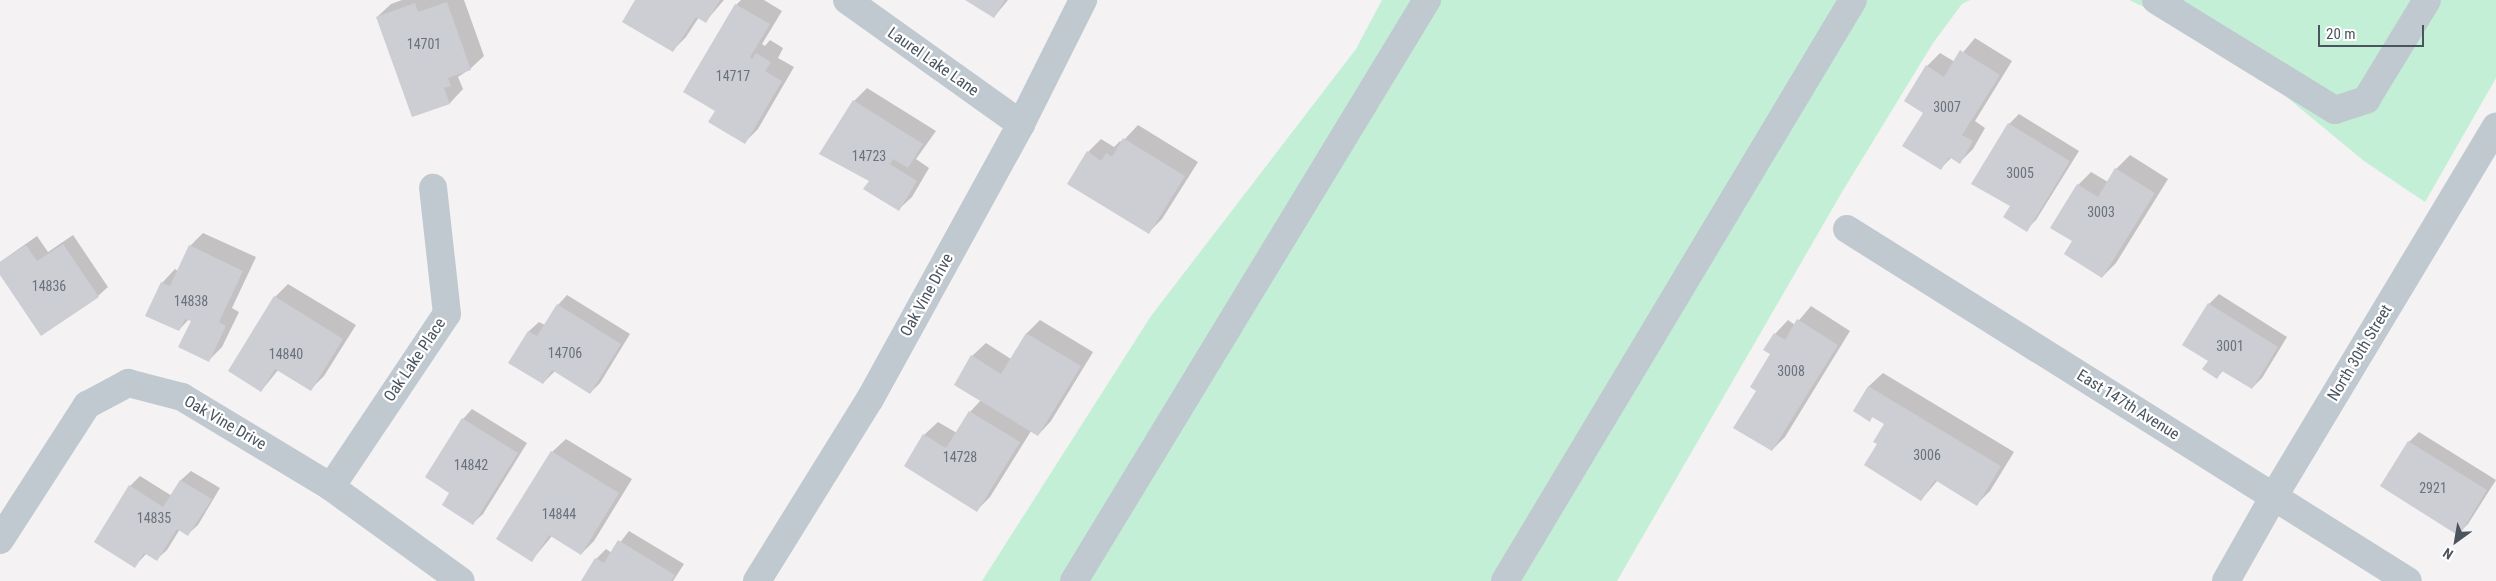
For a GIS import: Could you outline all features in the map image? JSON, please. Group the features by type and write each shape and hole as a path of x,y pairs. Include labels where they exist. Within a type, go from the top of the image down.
{"street":[{"name":"Laurel Lake Lane","path":"846,0 1021,124"},
{"name":"Oak Vine Drive","path":"757,581 870,399 1021,124 1083,0"},
{"path":"1074,581 1427,0"},
{"path":"1506,581 1853,0"},
{"path":"2156,0 2335,110 2366,100 2427,0"},
{"name":"North 30th Street","path":"2226,581 2274,496 2496,126"},
{"name":"Oak Lake Place","path":"331,486 446,314 433,188"},
{"name":"East 147th Avenue","path":"1847,229 2408,581"},
{"name":"Oak Vine Drive","path":"0,540 87,405 128,383 182,397 331,486 460,581"}],"green space":[{"path":"1382,0 1970,0 1962,4 1933,43 1842,192 1617,581 982,581 1151,316 1356,49"},
{"path":"2129,0 2496,0 2496,78 2425,202 2364,161 2271,84 2146,8"}],"building":[{"path":"635,0 720,0 706,23 696,17 673,52 622,22"},
{"path":"965,0 1005,0 994,18"},
{"path":"447,2 471,70 448,78 451,86 444,88 450,104 412,117 376,17 415,3 418,12"},
{"path":"735,4 770,24 750,57 752,59 756,53 771,62 765,71 782,81 745,144 708,122 715,111 683,92"},
{"path":"1960,50 2000,75 1962,135 1973,141 1960,164 1949,157 1941,170 1902,146 1923,113 1904,101 1926,65 1944,77"},
{"path":"853,100 923,144 908,168 893,159 890,164 917,181 899,211 863,189 869,181 819,154"},
{"path":"2008,123 2070,161 2027,232 2003,217 2010,206 1971,184"},
{"path":"1123,138 1185,176 1149,234 1067,184 1087,151 1101,161 1106,153 1112,157"},
{"path":"2115,168 2155,193 2102,278 2064,254 2072,241 2050,228 2077,184 2098,197"},
{"path":"63,244 99,297 41,336 0,275 0,262 26,245 37,261"},
{"path":"189,245 243,271 219,322 226,326 209,362 178,347 191,321 185,319 179,331 145,316 161,282 170,286"},
{"path":"274,296 343,339 311,391 275,369 261,392 228,371"},
{"path":"2208,303 2278,347 2252,389 2222,371 2217,379 2202,369 2208,361 2182,345"},
{"path":"557,304 621,344 590,394 552,370 543,384 508,363 528,331 537,336"},
{"path":"1797,319 1838,345 1772,451 1733,428 1756,391 1750,387 1770,354 1763,350 1774,333 1785,340"},
{"path":"1026,333 1081,366 1038,436 954,385 971,355 1001,374"},
{"path":"1868,386 2001,466 1977,506 1935,480 1921,501 1864,465 1877,444 1873,442 1884,424 1872,417 1870,422 1853,411"},
{"path":"969,411 1020,442 977,512 904,466 923,434 946,448"},
{"path":"462,418 518,453 473,525 442,505 449,493 425,477"},
{"path":"2408,441 2487,490 2459,536 2380,486"},
{"path":"551,451 619,493 581,555 549,535 532,562 496,539"},
{"path":"180,480 212,499 188,536 177,529 157,561 144,553 135,568 94,542 129,485 163,507"},
{"path":"618,540 675,575 671,581 581,581 595,558 604,563"}]}
